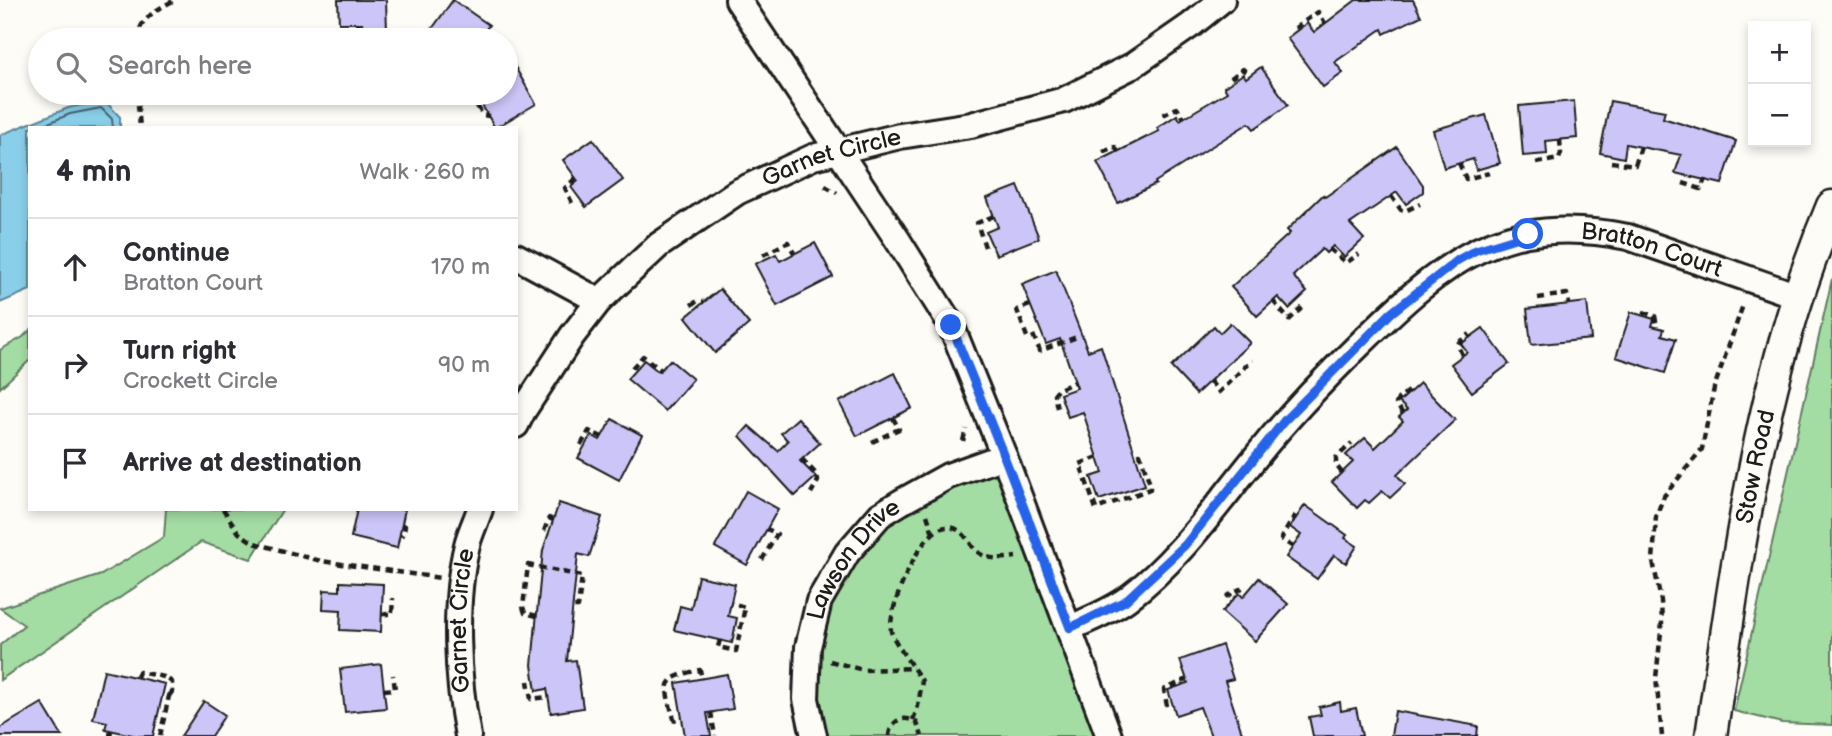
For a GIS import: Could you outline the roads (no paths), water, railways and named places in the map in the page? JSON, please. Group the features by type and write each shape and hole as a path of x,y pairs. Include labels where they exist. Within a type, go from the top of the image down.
{"street":[{"path":"738,0 951,325 1004,456 1109,736"},
{"name":"Garnet Circle","path":"518,421 572,336 599,301 659,244 732,196 813,157 900,135 971,125 1065,100 1132,66 1191,25 1221,0"},
{"name":"Stow Road","path":"1712,736 1752,475 1779,358 1798,296 1832,206"},
{"name":"Bratton Court","path":"1070,628 1125,601 1143,586 1185,545 1284,421 1348,356 1391,313 1429,281 1476,250 1544,230 1600,231 1628,237 1798,296"},
{"path":"518,257 599,301"},
{"name":"Lawson Drive","path":"814,736 806,699 808,647 819,601 847,553 880,515 901,502 948,476 1004,456"},
{"name":"Garnet Circle","path":"468,736 459,655 461,582 467,545 479,511"}],"water":[{"path":"109,105 120,117 120,126 28,126 28,291 0,303 0,135 68,108"}]}
